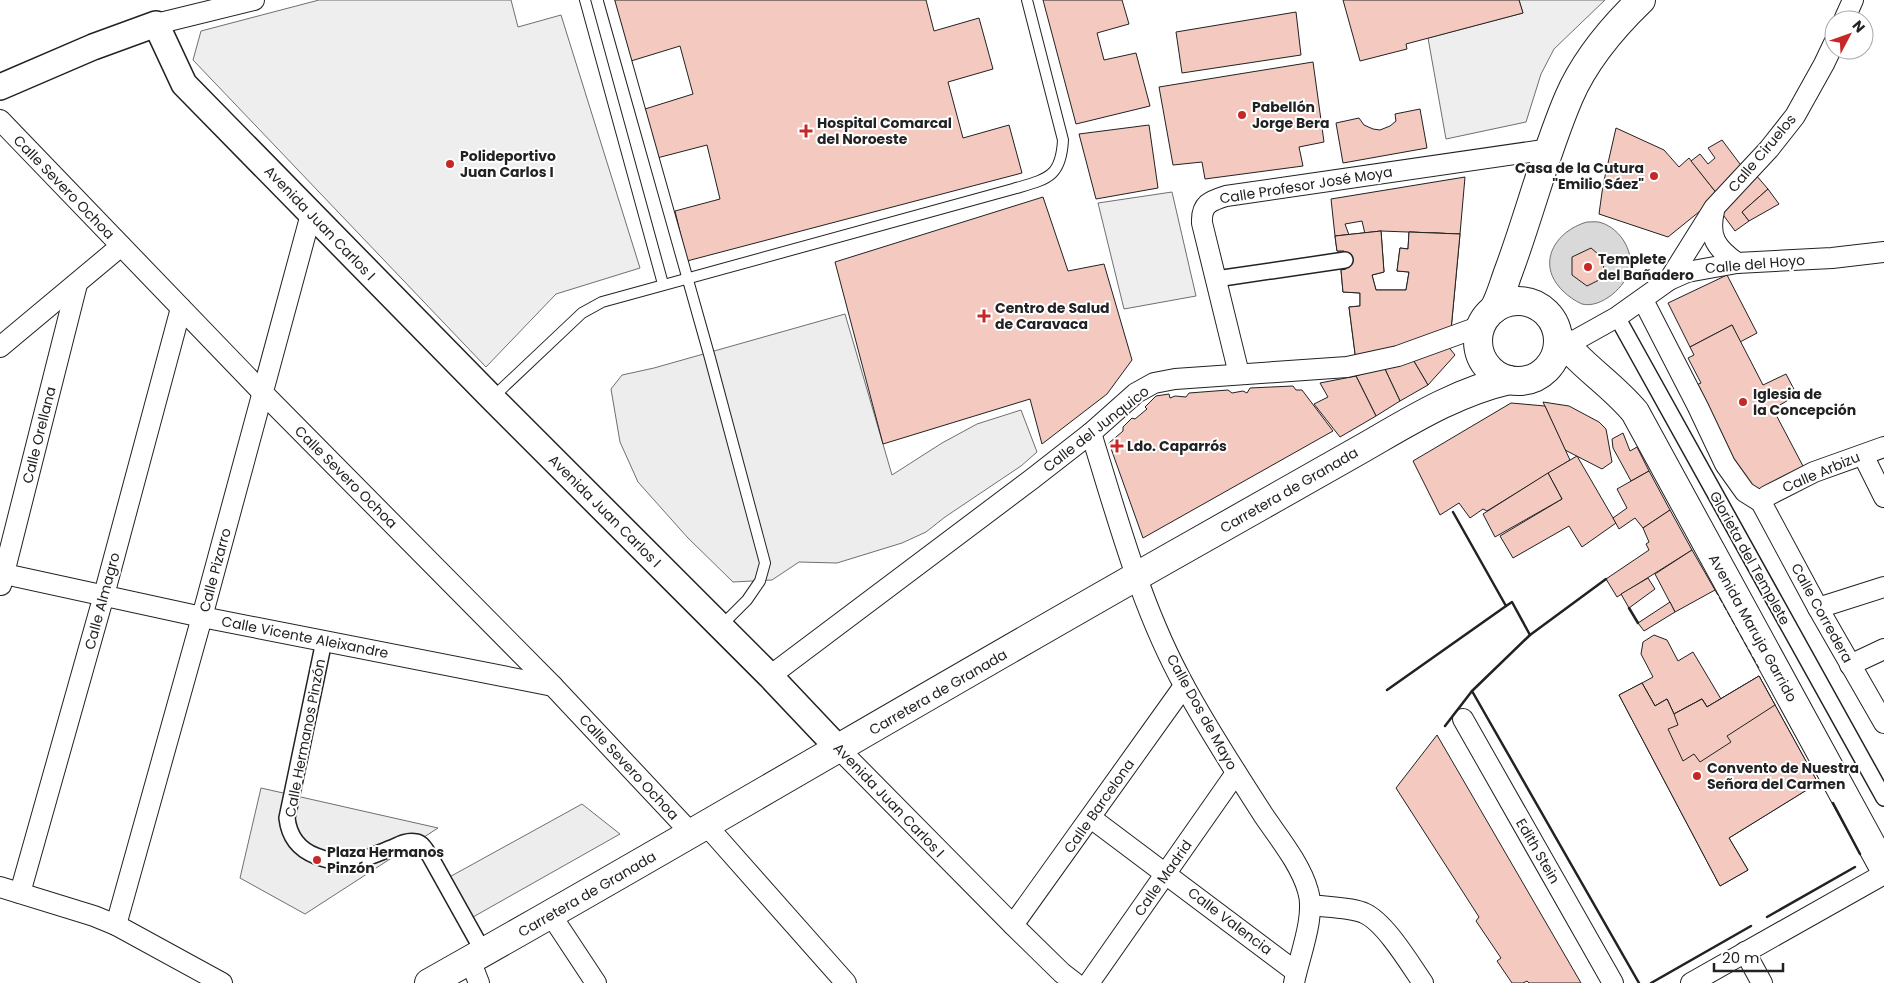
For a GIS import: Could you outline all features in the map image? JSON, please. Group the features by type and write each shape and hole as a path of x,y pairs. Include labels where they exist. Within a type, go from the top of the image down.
{"main road":[{"path":"1536,306 1528,283 1525,263 1526,226 1550,149 1570,96 1586,66 1622,11 1641,0"},
{"name":"Carretera de Granada","path":"1447,401 1472,369 1485,329 1526,226"},
{"path":"1518,301 1536,306 1551,318 1556,350 1534,377 1522,380 1509,380 1491,370 1485,329 1506,303 1518,301"},
{"name":"Avenida Maruja Garrido","path":"1556,350 1583,363 1616,392 1635,412 1884,868"},
{"name":"Carretera de Granada","path":"429,983 477,965 551,915 1136,577 1447,401 1492,384 1509,380"}],"street":[{"path":"0,87 92,47 200,6 254,0"},
{"name":"Avenida Juan Carlos I","path":"156,24 184,84 492,398 770,676 839,749 1062,973 1075,983"},
{"name":"Calle Ciruelos","path":"1669,280 1714,208 1769,149 1795,116 1826,60"},
{"name":"Calle Severo Ochoa","path":"0,120 263,393 553,686 700,830 846,983"},
{"name":"Calle Profesor José Moya","path":"1239,374 1202,223 1202,213 1213,200 1236,194 1550,149"},
{"path":"1714,208 1710,225 1714,240 1722,252 1737,263"},
{"name":"Calle Pizarro","path":"116,925 311,214"},
{"path":"0,347 121,246"},
{"name":"Calle del Hoyo","path":"1556,350 1617,317 1669,280 1687,272 1737,263 1832,258 1884,252"},
{"path":"1216,279 1345,260"},
{"name":"Calle Orellana","path":"1,578 77,284"},
{"path":"1643,300 1725,464 1745,492 1761,502"},
{"name":"Calle Almagro","path":"20,893 104,594 181,308"},
{"name":"Glorieta del Templete","path":"1617,317 1884,798"},
{"name":"Calle del Junquico","path":"770,676 1032,479 1091,433 1136,393 1154,383 1175,379 1347,367 1398,356 1485,329"},
{"name":"Calle Dos de Mayo","path":"1091,433 1136,577 1184,686 1236,773 1304,879 1309,892 1308,921 1295,977"},
{"name":"Calle Arbizu","path":"1761,502 1767,496 1814,472 1884,447"},
{"path":"1862,455 1884,497"},
{"name":"Calle Corredera","path":"1761,502 1818,608 1884,723"},
{"name":"Calle Vicente Aleixandre","path":"1,578 104,594 202,617 553,686"},
{"path":"1818,608 1884,587"},
{"name":"Calle Hermanos Pinzón","path":"324,641 287,818 292,838 309,853 326,860 344,864 361,860 408,841 417,842 422,845 431,858 477,965"},
{"path":"1850,664 1884,649"},
{"name":"Calle Barcelona","path":"1014,925 1184,686"},
{"name":"Edith Stein","path":"1463,719 1613,983"},
{"name":"Calle Madrid","path":"1089,983 1236,773"},
{"name":"Calle Valencia","path":"1091,818 1167,873 1295,977"},
{"path":"1690,983 1884,874"},
{"path":"0,887 116,925 222,983"},
{"path":"1310,905 1363,912 1377,922 1398,947 1423,983"},
{"path":"551,915 596,983"},
{"path":"1745,952 1762,983"}],"lane":[{"path":"585,0 663,284"},
{"path":"609,0 765,563 760,581 747,600 720,627"},
{"path":"492,398 568,326 592,307 602,302 1020,187 1049,176 1057,168 1062,158 1063,140 1027,0"}],"shaded area":[{"name":"Polideportivo Juan Carlos I","path":"319,0 511,0 518,27 561,15 640,268 556,294 486,367 193,60 201,31"},
{"path":"1519,0 1605,0 1554,49 1541,74 1526,122 1446,139 1428,38 1523,13"},
{"path":"1172,192 1196,296 1124,309 1098,203"},
{"path":"1587,222 1600,222 1620,235 1627,247 1630,261 1628,275 1619,289 1605,300 1589,305 1579,303 1563,291 1555,281 1550,270 1552,250 1558,241 1576,226"},
{"path":"845,314 892,475 942,443 977,424 1021,410 1037,452 1021,466 926,532 902,543 837,563 799,562 772,580 733,582 688,538 638,482 620,442 611,389 622,375 654,368"},
{"name":"Plaza Hermanos Pinzón","path":"261,788 438,828 305,914 240,878"},
{"path":"582,804 620,834 466,921 444,880"}],"building":[{"name":"Hospital Comarcal del Noroeste","path":"614,0 926,0 934,31 979,18 993,69 948,82 963,138 1009,125 1022,173 687,261 675,211 720,199 707,145 657,158 645,109 693,94 680,46 631,61"},
{"path":"1043,0 1122,0 1129,24 1097,33 1104,60 1136,53 1150,106 1076,124"},
{"path":"1343,0 1519,0 1523,13 1406,44 1407,49 1360,61"},
{"path":"1296,12 1301,55 1182,73 1176,32"},
{"name":"Pabellón Jorge Bera","path":"1313,62 1324,142 1299,147 1303,166 1205,179 1202,162 1173,165 1159,87"},
{"path":"1420,109 1427,148 1343,163 1336,123 1359,118 1364,125 1380,130 1396,121 1395,114"},
{"path":"1149,125 1158,188 1096,199 1079,134"},
{"name":"Casa de la Cutura \"Emilio Sáez\"","path":"1616,128 1664,150 1679,167 1689,158 1718,195 1668,237 1599,214 1603,185"},
{"path":"1722,140 1743,168 1718,195 1691,161 1700,154 1708,164 1715,158 1708,148"},
{"path":"1755,174 1768,189 1742,212 1749,221 1735,231 1721,212"},
{"path":"1465,177 1460,234 1381,231 1365,234 1362,221 1345,224 1349,235 1335,236 1331,199"},
{"path":"1768,189 1779,204 1749,221 1742,212"},
{"name":"Centro de Salud de Caravaca","path":"1043,197 1068,271 1104,264 1132,360 1107,394 1042,444 1030,399 883,444 835,262"},
{"path":"1381,231 1384,272 1372,275 1376,290 1406,290 1409,272 1397,271 1400,248 1408,249 1409,232 1460,234 1451,330 1356,361 1349,307 1360,306 1360,293 1343,292 1341,270 1346,269 1344,251 1337,251 1335,236","holes":["1399,299 1420,301 1419,313 1404,314 1403,319 1394,320 1391,302"]},
{"path":"1381,231 1384,272 1372,275 1376,290 1406,290 1409,272 1397,271 1400,248 1408,249 1409,232 1460,234 1451,330 1356,361 1349,307 1360,306 1360,293 1343,292 1341,270 1346,269 1344,251 1337,251 1335,236"},
{"name":"Templete del Bañadero","path":"1591,248 1604,259 1603,278 1587,286 1572,275 1572,257"},
{"path":"1727,275 1757,333 1740,342 1732,325 1690,347 1668,303"},
{"name":"Iglesia de la Concepción","path":"1732,325 1763,385 1786,374 1797,395 1773,409 1804,468 1760,492 1740,477 1694,386 1701,383 1688,358 1694,355 1690,347"},
{"path":"1447,345 1455,355 1428,385 1412,358"},
{"path":"1412,358 1428,385 1400,401 1384,367"},
{"path":"1384,367 1400,401 1376,416 1356,376"},
{"path":"1356,376 1376,416 1340,437 1314,404 1328,397 1320,383"},
{"path":"1293,386 1296,390 1302,390 1333,431 1143,538 1109,443 1123,431 1123,427 1132,418 1135,419 1147,409 1145,407 1156,396 1169,394 1170,398 1175,396 1186,397 1189,393 1228,390 1232,393 1243,391 1247,393 1250,388"},
{"path":"1543,402 1569,406 1599,422 1606,429 1612,462 1602,469 1565,450"},
{"path":"1511,403 1545,406 1570,460 1487,511 1483,509 1470,518 1459,503 1440,515 1413,461"},
{"path":"1623,433 1630,451 1637,447 1649,471 1631,481 1613,448 1612,439"},
{"path":"1577,456 1616,523 1582,547 1569,526 1513,558 1500,536 1562,499 1548,473"},
{"path":"1649,471 1670,510 1643,528 1635,518 1619,529 1613,518 1627,508 1617,489"},
{"path":"1548,473 1562,499 1495,537 1483,514"},
{"path":"1670,510 1692,550 1617,597 1606,579 1649,550 1646,544 1649,542 1643,528"},
{"path":"1692,550 1715,590 1675,612 1655,574"},
{"path":"1648,578 1655,589 1629,608 1621,594"},
{"path":"1670,602 1675,612 1644,631 1638,623"},
{"path":"1654,635 1667,640 1678,661 1693,652 1721,699 1707,707 1702,699 1674,714 1667,699 1655,706 1642,683 1653,677 1641,654 1643,642"},
{"name":"Convento de Nuestra Señora del Carmen","path":"1759,676 1818,783 1729,838 1748,870 1720,886 1619,695 1642,683 1655,706 1667,699 1674,714 1702,699 1707,707","holes":["1752,743 1766,768 1738,785 1723,760"]},
{"name":"Convento de Nuestra Señora del Carmen","path":"1759,676 1818,783 1729,838 1748,870 1720,886 1619,695 1642,683 1655,706 1667,699 1674,714 1702,699 1707,707"},
{"path":"1759,676 1775,705 1727,736 1731,742 1700,762 1694,754 1683,761 1668,729 1678,725 1674,714 1702,699 1707,707"},
{"path":"1437,735 1581,983 1529,983 1527,981 1512,983 1497,961 1501,958 1476,921 1479,917 1396,788"}],"fence":[{"path":"1715,590 1759,668"}],"wall":[{"path":"1453,512 1506,606 1512,602 1530,635"},
{"path":"1445,726 1472,691 1530,635 1606,579"},
{"path":"1387,690 1506,606"},
{"path":"1629,608 1638,623"},
{"path":"1472,691 1639,983"},
{"path":"1833,803 1860,854"},
{"path":"1767,917 1855,867"},
{"path":"1651,983 1751,926"}],"place":[{"name":"Pabellón Jorge Bera","path":"1242,115"},
{"name":"Hospital Comarcal del Noroeste","path":"806,131"},
{"name":"Polideportivo Juan Carlos I","path":"450,164"},
{"name":"Casa de la Cutura \"Emilio Sáez\"","path":"1654,176"},
{"name":"Templete del Bañadero","path":"1588,267"},
{"name":"Centro de Salud de Caravaca","path":"984,316"},
{"name":"Iglesia de la Concepción","path":"1743,402"},
{"name":"Ldo. Caparrós","path":"1117,446"},
{"name":"Convento de Nuestra Señora del Carmen","path":"1697,776"},
{"name":"Plaza Hermanos Pinzón","path":"317,860"}]}
